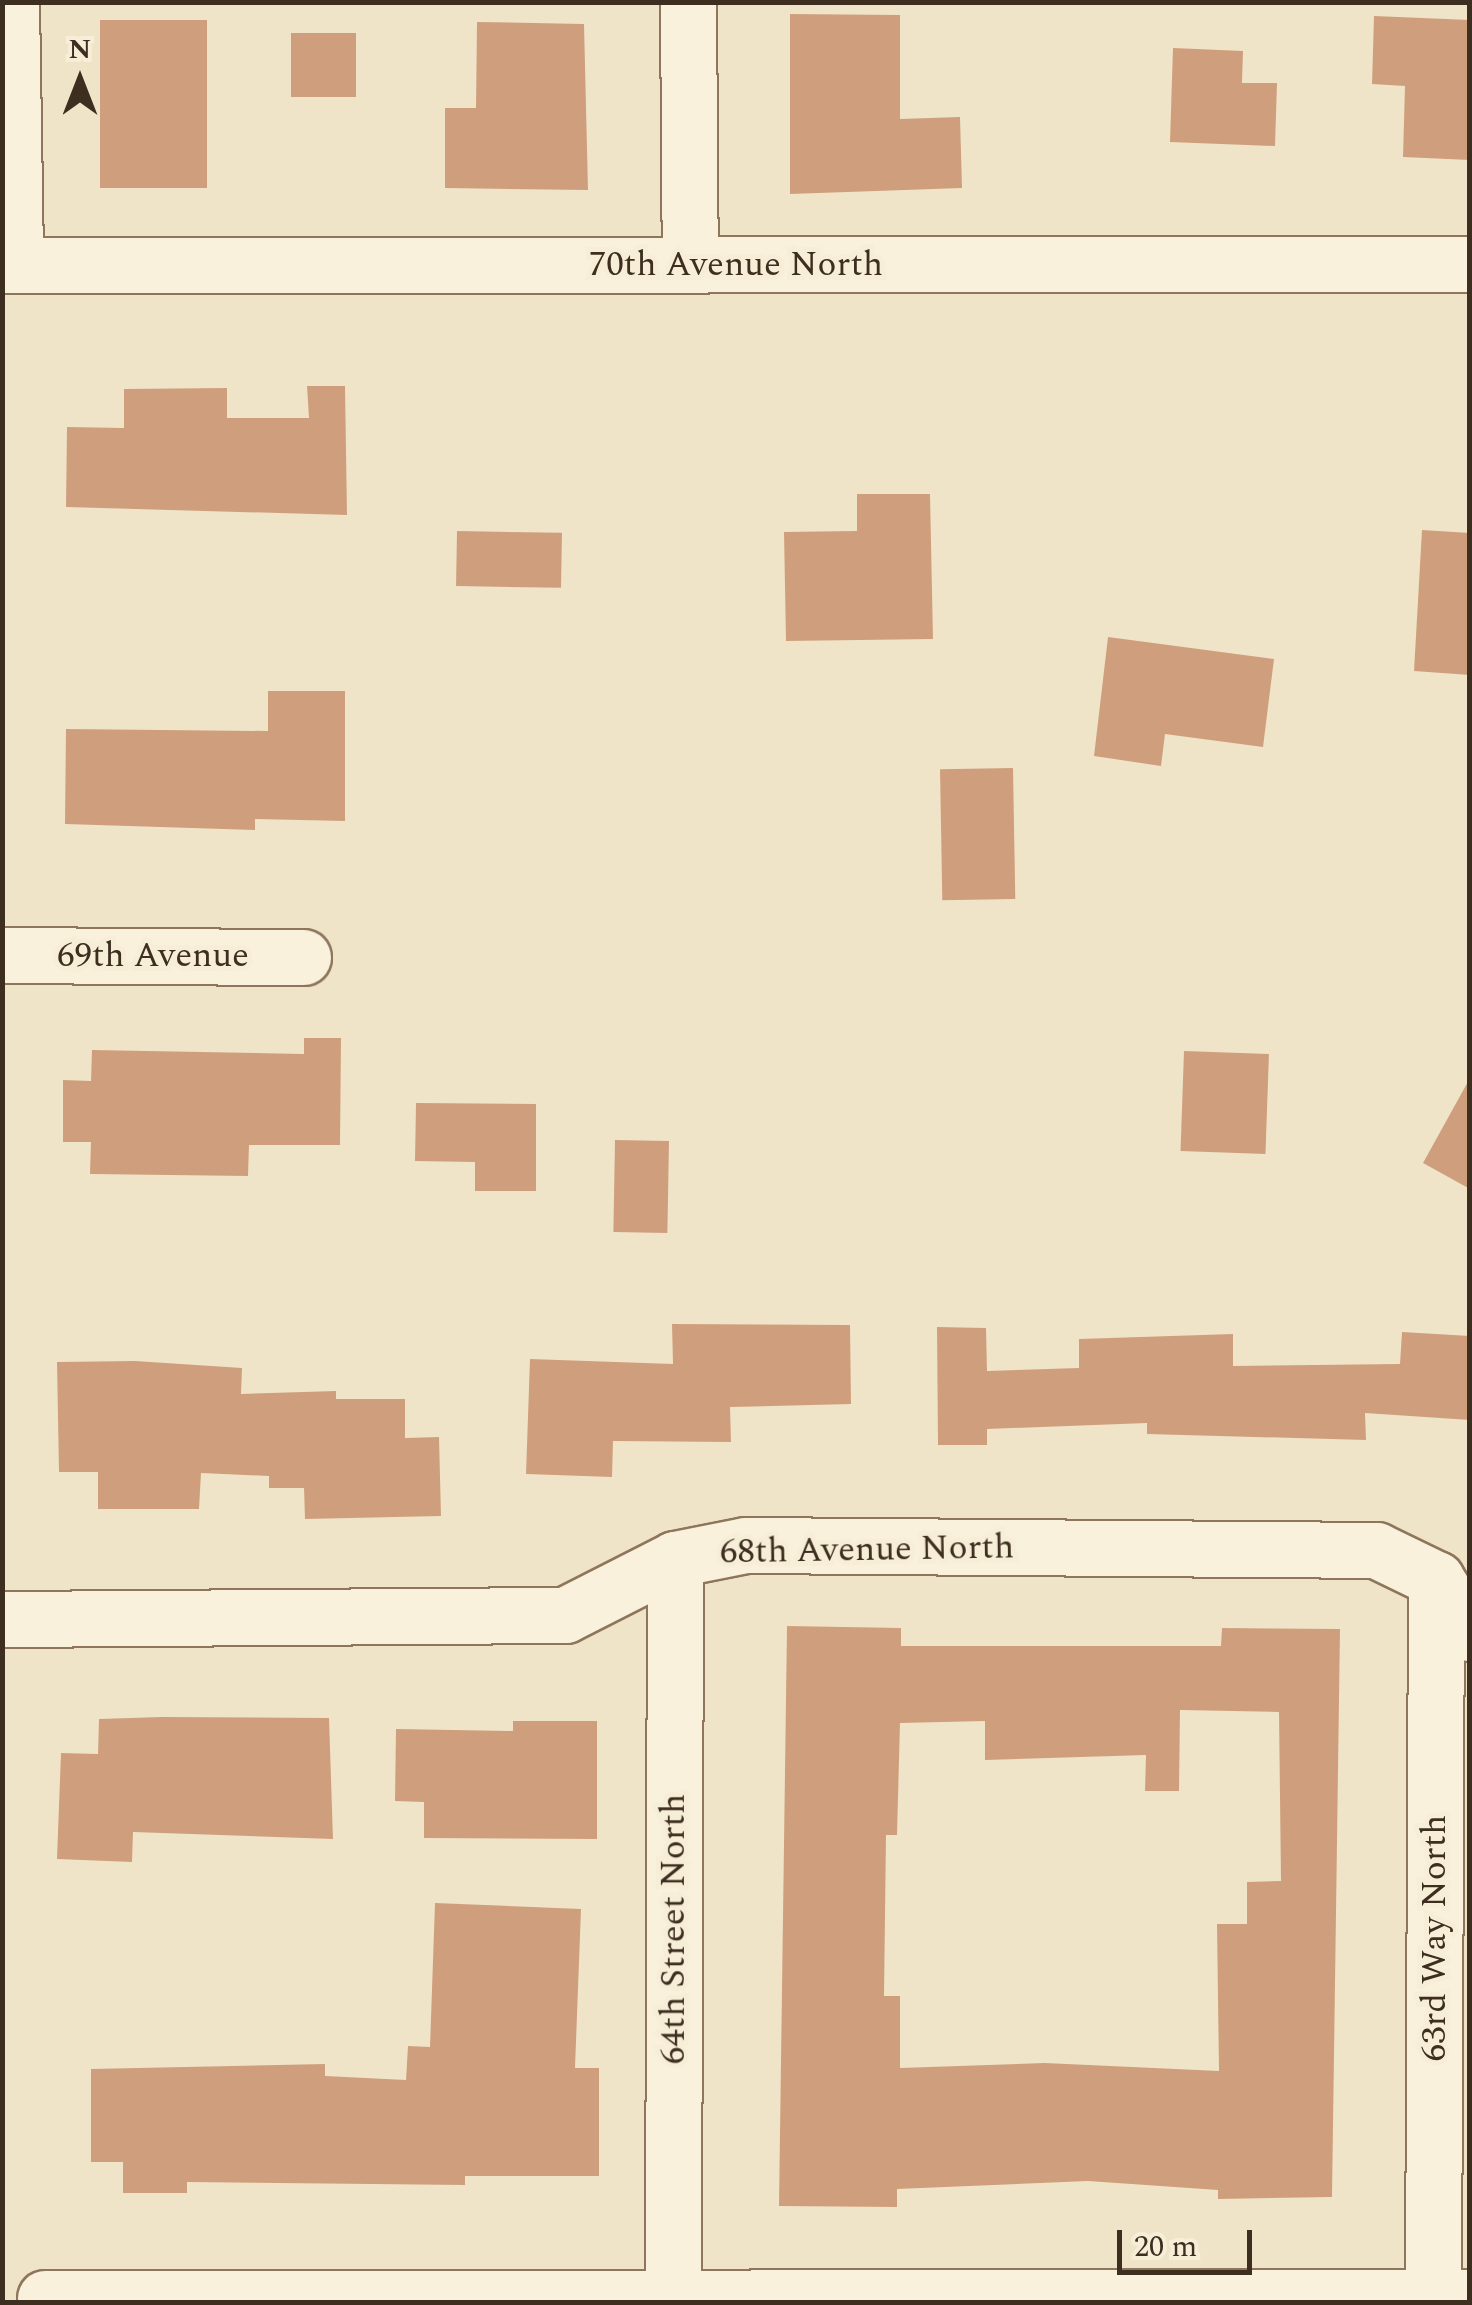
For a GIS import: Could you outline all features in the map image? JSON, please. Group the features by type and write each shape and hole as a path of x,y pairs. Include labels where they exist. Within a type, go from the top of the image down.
{"street":[{"path":"9,264 11,2"},
{"path":"688,2 690,264"},
{"name":"70th Avenue North","path":"9,264 1470,264"},
{"name":"69th Avenue","path":"2,955 304,957"},
{"name":"68th Avenue North","path":"2,1619 565,1614 675,1558 746,1545 1376,1550 1436,1580"},
{"name":"64th Street North","path":"673,2299 675,1558"},
{"path":"1436,1580 1470,1632"},
{"name":"63rd Way North","path":"1436,1580 1451,2297"},
{"path":"45,2298 1451,2297"}],"building":[{"path":"790,14 900,15 900,119 960,117 962,188 790,194"},
{"path":"1374,16 1470,20 1470,160 1403,157 1405,86 1372,84"},
{"path":"100,20 207,20 207,188 100,188"},
{"path":"477,22 584,24 588,190 445,188 445,108 476,108"},
{"path":"291,33 356,33 356,97 291,97"},
{"path":"1173,48 1243,51 1242,83 1277,83 1275,146 1170,142"},
{"path":"307,386 345,386 347,515 66,507 67,427 124,428 124,389 227,388 227,418 309,418"},
{"path":"857,494 930,494 933,639 786,641 784,532 857,531"},
{"path":"1422,530 1470,533 1470,675 1414,671"},
{"path":"457,531 562,533 561,588 456,586"},
{"path":"1108,637 1274,659 1263,747 1165,734 1161,766 1094,756"},
{"path":"268,691 345,691 345,821 255,819 255,830 65,824 66,729 268,731"},
{"path":"1013,768 1015,899 942,900 940,769"},
{"path":"304,1038 341,1038 340,1145 249,1145 248,1176 90,1174 91,1142 63,1142 63,1080 91,1081 92,1050 304,1054"},
{"path":"1184,1051 1269,1054 1265,1154 1181,1151"},
{"path":"1470,1078 1470,1189 1423,1163"},
{"path":"416,1103 536,1104 536,1191 475,1191 475,1162 415,1161"},
{"path":"615,1140 669,1141 667,1233 613,1232"},
{"path":"672,1324 850,1325 851,1404 730,1407 731,1442 613,1441 612,1477 526,1474 530,1359 673,1364"},
{"path":"937,1327 986,1328 987,1371 1079,1368 1079,1339 1233,1334 1233,1366 1400,1364 1402,1332 1470,1336 1470,1420 1365,1413 1366,1440 1147,1434 1147,1423 987,1429 987,1445 938,1445"},
{"path":"135,1361 242,1368 241,1394 336,1391 336,1399 405,1399 405,1438 439,1437 441,1516 305,1519 304,1488 269,1488 269,1476 201,1473 199,1509 98,1509 98,1472 59,1472 57,1362"},
{"path":"787,1626 901,1628 901,1646 1221,1646 1222,1628 1340,1629 1332,2197 1218,2199 1218,2190 1088,2181 897,2189 897,2207 779,2206","holes":["1180,1710 1279,1712 1281,1881 1247,1882 1247,1924 1217,1924 1219,2071 1045,2063 900,2068 900,1996 884,1996 886,1835 897,1835 900,1723 985,1721 985,1760 1146,1755 1145,1791 1179,1791"]},
{"path":"329,1718 333,1839 133,1832 132,1862 57,1859 61,1753 98,1754 99,1719"},
{"path":"513,1721 597,1721 597,1839 424,1838 424,1802 395,1801 396,1729 513,1731"},
{"path":"435,1903 581,1909 575,2068 599,2068 599,2176 465,2176 465,2185 187,2182 187,2193 123,2193 123,2162 91,2162 91,2069 325,2064 325,2076 406,2080 408,2046 430,2047"}]}
